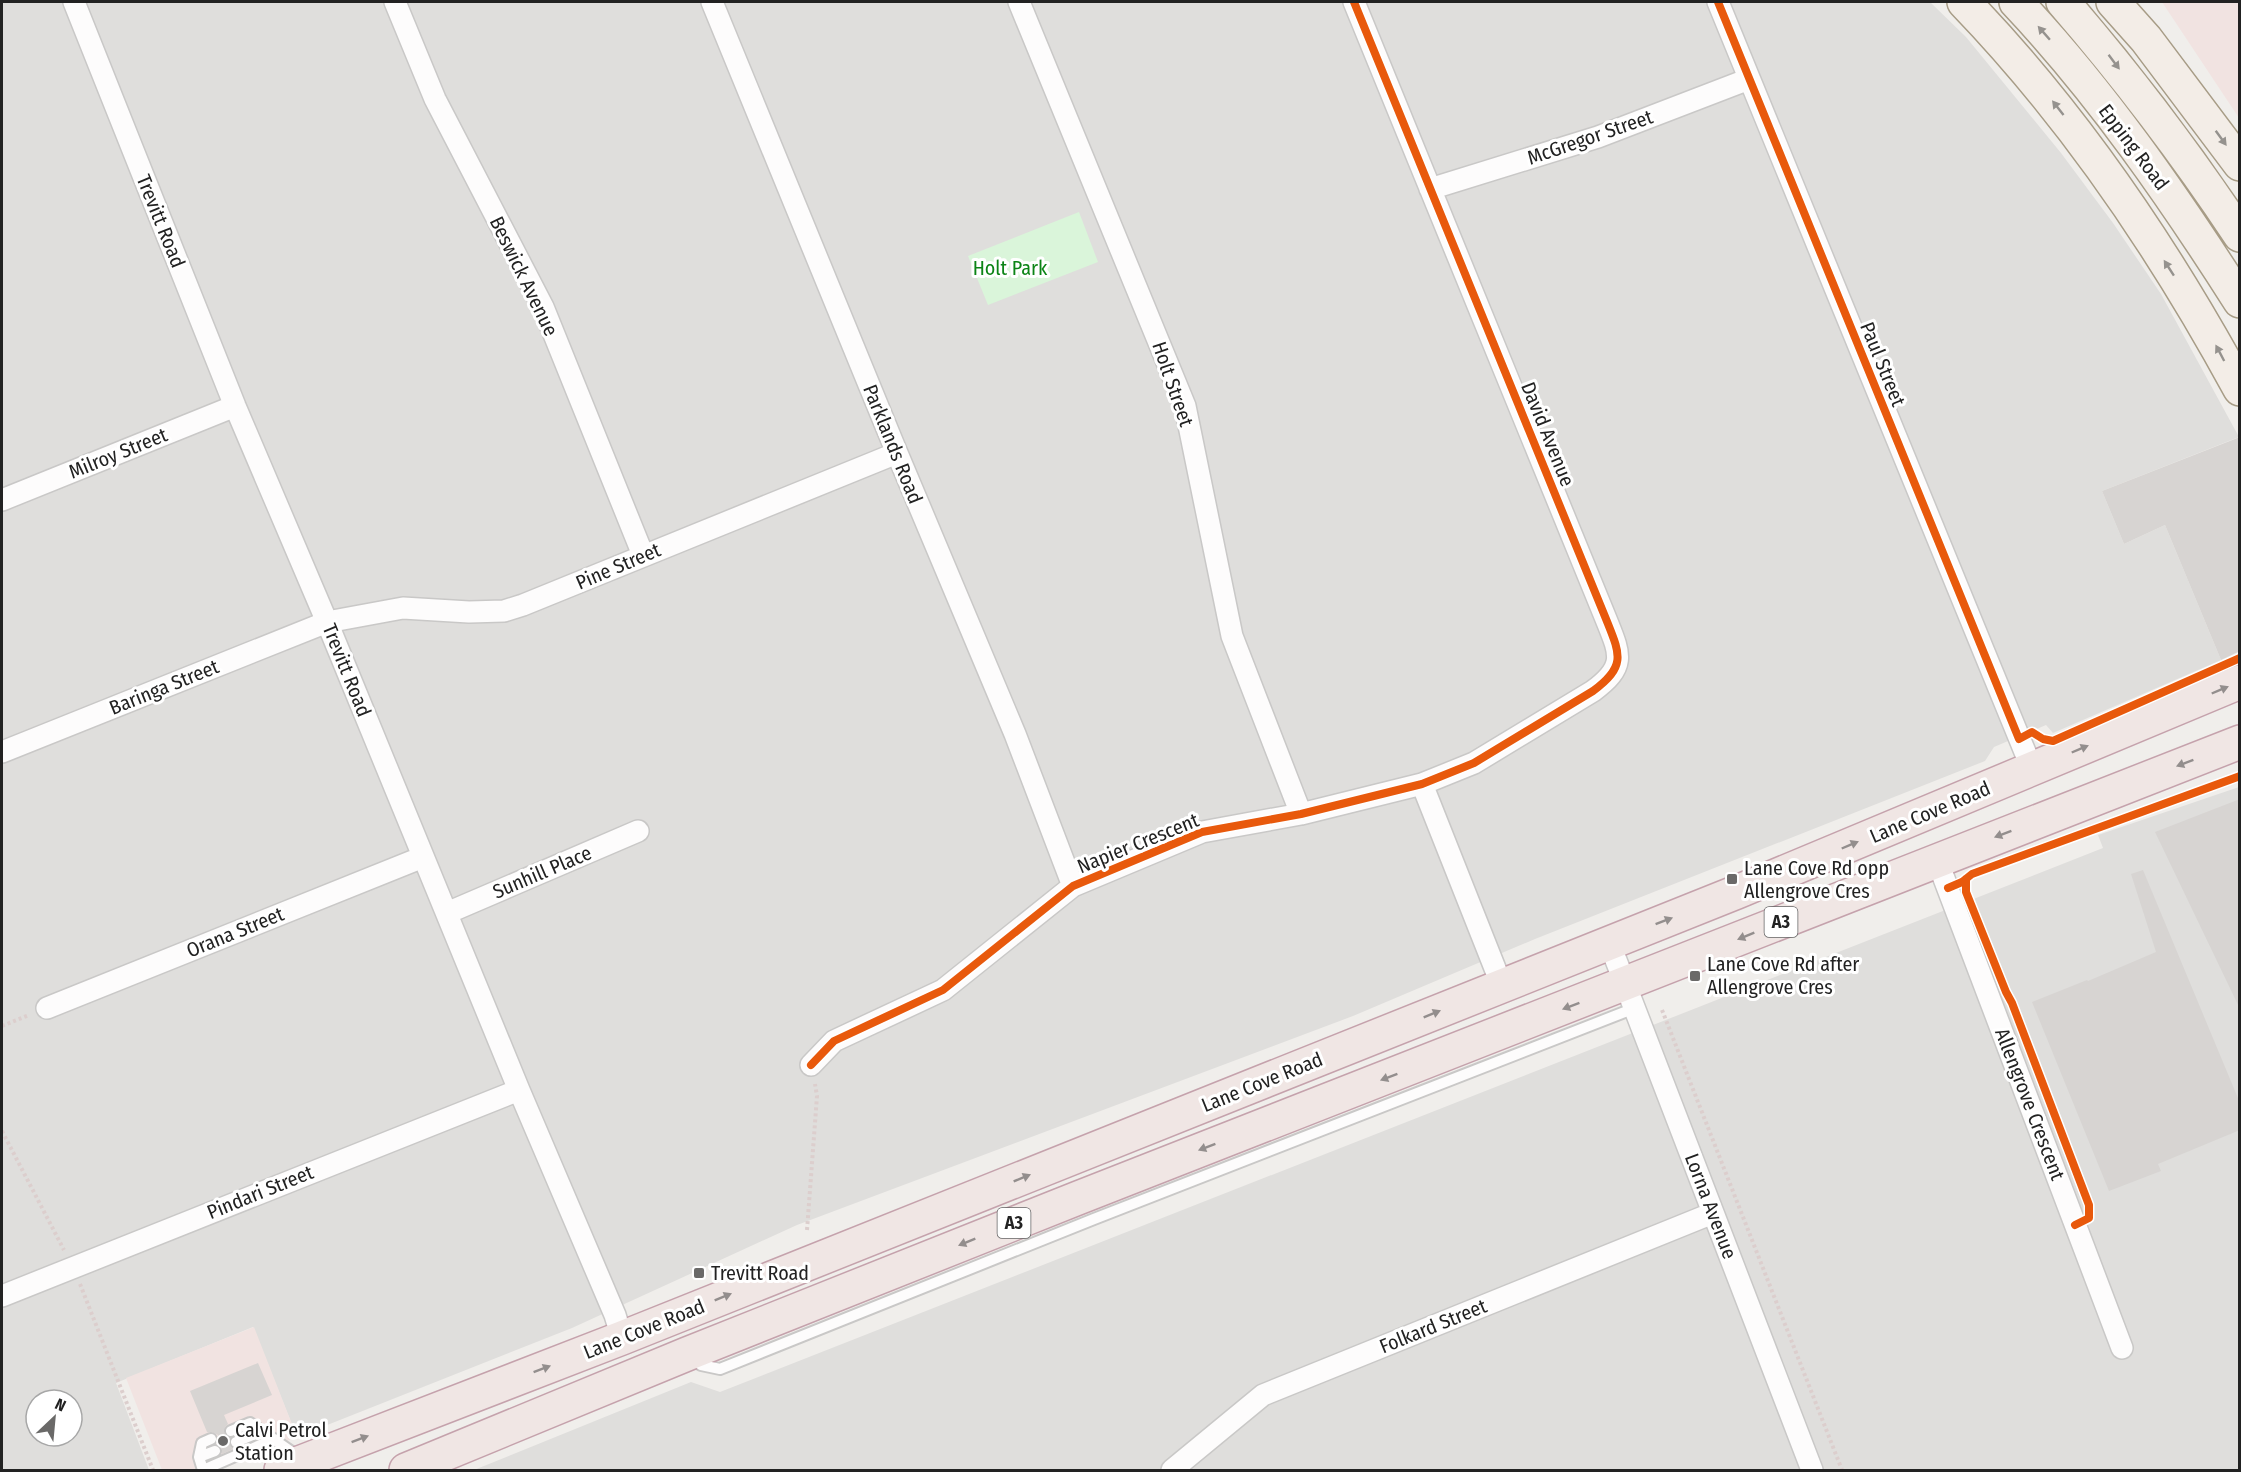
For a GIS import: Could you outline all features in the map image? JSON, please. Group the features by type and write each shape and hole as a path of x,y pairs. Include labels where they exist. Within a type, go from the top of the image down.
{"highway":[{"name":"Lane Cove Road","path":"292,1466 622,1338 1737,892 2240,682"},
{"name":"Lane Cove Road","path":"406,1470 687,1354 1078,1198 1630,996 1937,860 2240,742"}],"main road":[{"path":"1965,2 2042,87 2129,204 2201,317 2240,389"},
{"name":"Epping Road","path":"2016,2 2071,64 2147,162 2200,237 2240,301"},
{"name":"Epping Road","path":"2063,2 2102,47 2196,170 2240,236"},
{"path":"2113,2 2167,67 2240,164"}],"street":[{"name":"Trevitt Road","path":"74,2 235,406 615,1315 622,1338"},
{"name":"Beswick Avenue","path":"395,2 435,99 543,307 643,555"},
{"name":"Parklands Road","path":"712,2 1015,734 1073,886"},
{"name":"Holt Street","path":"1019,2 1185,406 1232,636 1301,814"},
{"name":"David Avenue","path":"1354,2 1606,619 1615,642 1618,658 1615,671 1607,681 1593,691 1474,763 1422,784"},
{"name":"Paul Street","path":"1718,2 2032,769"},
{"name":"McGregor Street","path":"1430,189 1598,137 1749,79"},
{"name":"Milroy Street","path":"2,500 235,406"},
{"name":"Pine Street","path":"327,622 403,608 469,612 504,611 897,453"},
{"name":"Baringa Street","path":"2,752 327,622"},
{"name":"Napier Crescent","path":"811,1065 834,1041 943,990 1073,886 1202,832 1301,814 1422,784"},
{"path":"1422,784 1502,986"},
{"name":"Sunhill Place","path":"447,913 638,831"},
{"name":"Orana Street","path":"47,1008 423,856"},
{"name":"Allengrove Crescent","path":"1937,860 2122,1348"},
{"name":"Lorna Avenue","path":"1609,942 1812,1470"},
{"name":"Pindari Street","path":"2,1296 519,1090"},
{"name":"Folkard Street","path":"1172,1470 1263,1395 1713,1213"}],"lane":[{"path":"231,1431 250,1423 274,1439 292,1466"},
{"path":"236,1442 262,1431"},
{"path":"211,1439 202,1443 199,1457 203,1470 274,1439"},
{"path":"199,1457 215,1451"}],"path":[{"path":"2,1026 47,1008"},
{"path":"1662,1010 1842,1470"},
{"path":"807,1230 818,1096 811,1065"},
{"path":"2,1131 73,1266 153,1470"}],"shaded area":[{"path":"2,2 1930,2 1966,37 2061,153 2113,223 2161,294 2239,437 2102,491 2124,544 2165,525 2221,660 2053,733 2046,725 1994,747 1985,761 1535,939 1353,1016 797,1225 572,1328 297,1437 253,1327 116,1383 149,1470 2,1470"},
{"path":"2162,2 2239,2 2239,118"},
{"path":"2239,787 2239,1470 474,1470 691,1382 720,1392 2103,848 2098,835"},
{"path":"254,1327 297,1437 215,1470 162,1470 126,1378"}],"green space":[{"name":"Holt Park","path":"1079,212 1098,262 988,305 968,256"}],"building":[{"path":"2240,437 2240,651 2221,660 2165,525 2124,544 2102,491"},
{"path":"2240,799 2240,1009 2155,832"},
{"path":"2143,870 2240,1103 2240,1130 2158,1164 2161,1171 2109,1191 2032,1002 2156,952 2131,874"},
{"path":"258,1363 272,1395 224,1415 228,1424 224,1433 230,1438 229,1444 233,1449 222,1454 222,1448 217,1444 218,1435 207,1432 190,1391"}],"cycle path":[{"path":"811,1065 834,1041 943,990 1073,886 1202,832 1301,814 1422,784 1474,763 1593,691 1604,682 1616,666 1617,651 1611,631 1354,2"},
{"path":"1718,2 2019,739 2032,732 2043,739 2053,741 2240,658"},
{"path":"1948,888 1962,882 1972,874 2240,776"},
{"path":"1966,879 1966,892 2012,1003 2089,1205 2089,1218 2075,1225"}],"place":[{"name":"Lane Cove Rd opp Allengrove Cres","path":"1732,879"},
{"name":"Lane Cove Rd after Allengrove Cres","path":"1695,976"},
{"name":"Trevitt Road","path":"699,1273"},
{"name":"Calvi Petrol Station","path":"223,1441"}]}
